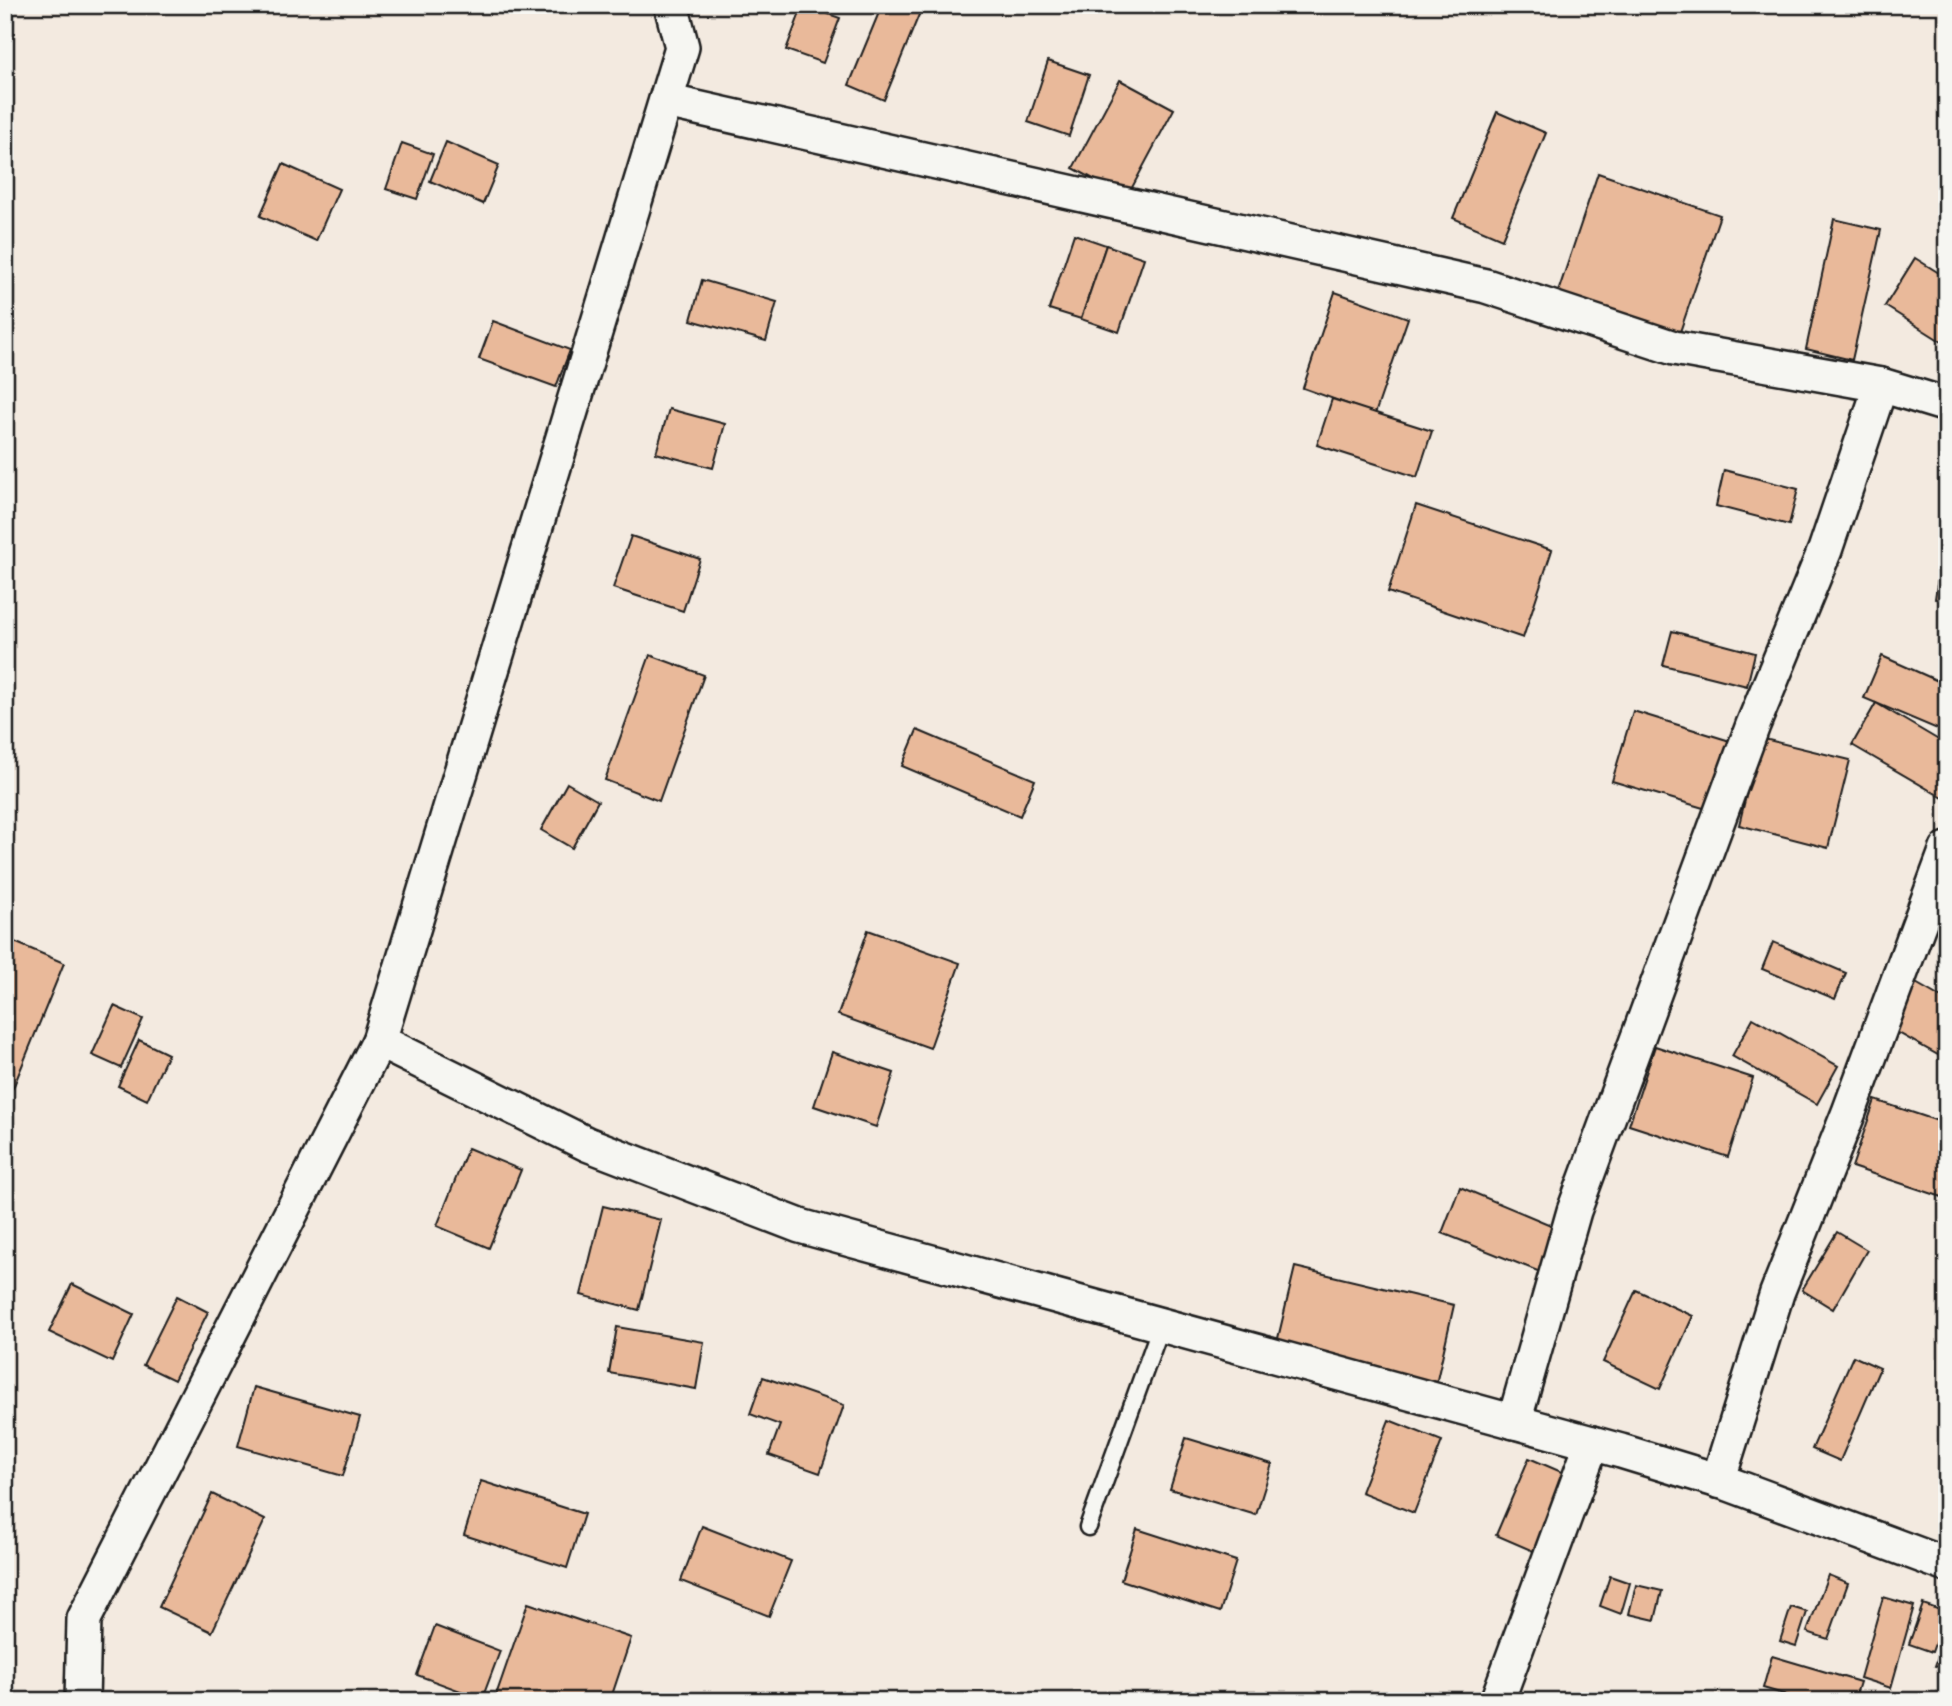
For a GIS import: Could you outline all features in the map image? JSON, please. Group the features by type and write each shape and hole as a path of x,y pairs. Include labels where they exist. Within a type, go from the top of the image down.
{"street":[{"path":"82,1701 85,1619 379,1041 682,47 671,5"},
{"path":"666,101 1486,286 1674,348 1881,385 1947,405"},
{"path":"1514,1422 1574,1211 1754,725 1825,550 1881,385"},
{"path":"1718,1481 1777,1293 1849,1112 1947,849"},
{"path":"379,1041 587,1144 800,1226 1592,1443 1718,1481 1947,1565"},
{"path":"1497,1701 1592,1443"}],"lane":[{"path":"1088,1527 1161,1326"}],"building":[{"path":"803,5 840,18 823,63 786,50"},
{"path":"882,5 923,5 884,100 849,85"},
{"path":"1048,61 1089,75 1069,136 1028,122"},
{"path":"1120,80 1174,109 1127,197 1073,168"},
{"path":"1497,112 1546,133 1502,239 1453,218"},
{"path":"446,142 499,165 483,204 430,181"},
{"path":"402,143 433,154 417,199 386,189"},
{"path":"283,164 339,189 316,241 260,216"},
{"path":"1598,173 1720,215 1670,361 1549,319"},
{"path":"1834,219 1881,230 1852,360 1806,349"},
{"path":"1074,234 1106,245 1081,319 1049,309"},
{"path":"1106,245 1144,258 1119,332 1081,319"},
{"path":"1915,258 1947,278 1947,345 1885,306"},
{"path":"702,280 777,302 766,341 691,320"},
{"path":"1335,292 1408,318 1375,414 1303,388"},
{"path":"493,321 570,350 556,387 479,359"},
{"path":"1332,399 1432,431 1417,477 1317,445"},
{"path":"669,409 725,424 713,468 656,453"},
{"path":"1724,470 1798,489 1789,525 1716,506"},
{"path":"1416,505 1552,550 1523,638 1388,592"},
{"path":"631,536 700,559 683,611 613,588"},
{"path":"1942,549 1947,550 1947,601 1935,599"},
{"path":"1672,631 1755,653 1747,686 1663,665"},
{"path":"650,655 704,675 659,801 605,780"},
{"path":"1882,656 1947,685 1947,719 1942,731 1864,698"},
{"path":"1876,703 1947,745 1945,799 1852,745"},
{"path":"1633,711 1730,741 1710,810 1612,781"},
{"path":"917,730 1035,780 1020,816 902,766"},
{"path":"1760,738 1850,760 1828,848 1739,825"},
{"path":"567,783 598,801 572,848 541,830"},
{"path":"868,930 960,963 930,1048 838,1015"},
{"path":"5,938 64,963 13,1088 5,1085"},
{"path":"1773,942 1846,973 1835,999 1762,969"},
{"path":"1914,982 1947,1001 1947,1060 1888,1027"},
{"path":"114,1006 143,1019 121,1068 92,1055"},
{"path":"1753,1018 1838,1066 1817,1104 1732,1056"},
{"path":"139,1040 168,1054 147,1100 118,1086"},
{"path":"1655,1046 1753,1078 1728,1157 1629,1125"},
{"path":"832,1052 894,1073 876,1127 814,1106"},
{"path":"1875,1100 1947,1124 1947,1182 1942,1197 1852,1167"},
{"path":"468,1148 521,1170 489,1248 437,1226"},
{"path":"1460,1187 1558,1228 1540,1272 1442,1233"},
{"path":"603,1206 661,1220 639,1310 581,1295"},
{"path":"1837,1232 1867,1250 1833,1309 1802,1290"},
{"path":"1295,1267 1454,1305 1434,1393 1274,1355"},
{"path":"72,1284 134,1314 112,1362 49,1332"},
{"path":"1636,1290 1693,1316 1660,1389 1603,1362"},
{"path":"177,1296 208,1312 174,1380 143,1365"},
{"path":"617,1327 704,1342 696,1389 609,1373"},
{"path":"1853,1356 1880,1368 1840,1461 1812,1449"},
{"path":"763,1377 844,1405 820,1473 769,1455 780,1425 750,1414"},
{"path":"254,1387 360,1417 343,1476 238,1446"},
{"path":"1389,1420 1442,1441 1414,1513 1361,1492"},
{"path":"1186,1438 1272,1464 1256,1515 1170,1489"},
{"path":"1529,1458 1573,1477 1540,1554 1496,1535"},
{"path":"481,1481 584,1514 567,1568 464,1535"},
{"path":"212,1494 265,1520 212,1632 159,1607"},
{"path":"702,1526 791,1561 769,1616 681,1581"},
{"path":"1137,1529 1236,1561 1220,1612 1121,1580"},
{"path":"1828,1575 1848,1583 1828,1639 1807,1632"},
{"path":"1610,1576 1630,1583 1621,1614 1600,1606"},
{"path":"1636,1585 1662,1591 1655,1620 1629,1614"},
{"path":"1883,1597 1914,1606 1891,1688 1860,1678"},
{"path":"528,1603 631,1638 610,1701 494,1701"},
{"path":"1923,1604 1946,1612 1932,1652 1909,1644"},
{"path":"1791,1607 1807,1612 1796,1646 1780,1641"},
{"path":"435,1626 500,1651 482,1699 417,1675"},
{"path":"1947,1633 1947,1670 1935,1666"},
{"path":"1772,1656 1860,1682 1854,1701 1807,1701 1763,1688"}]}
